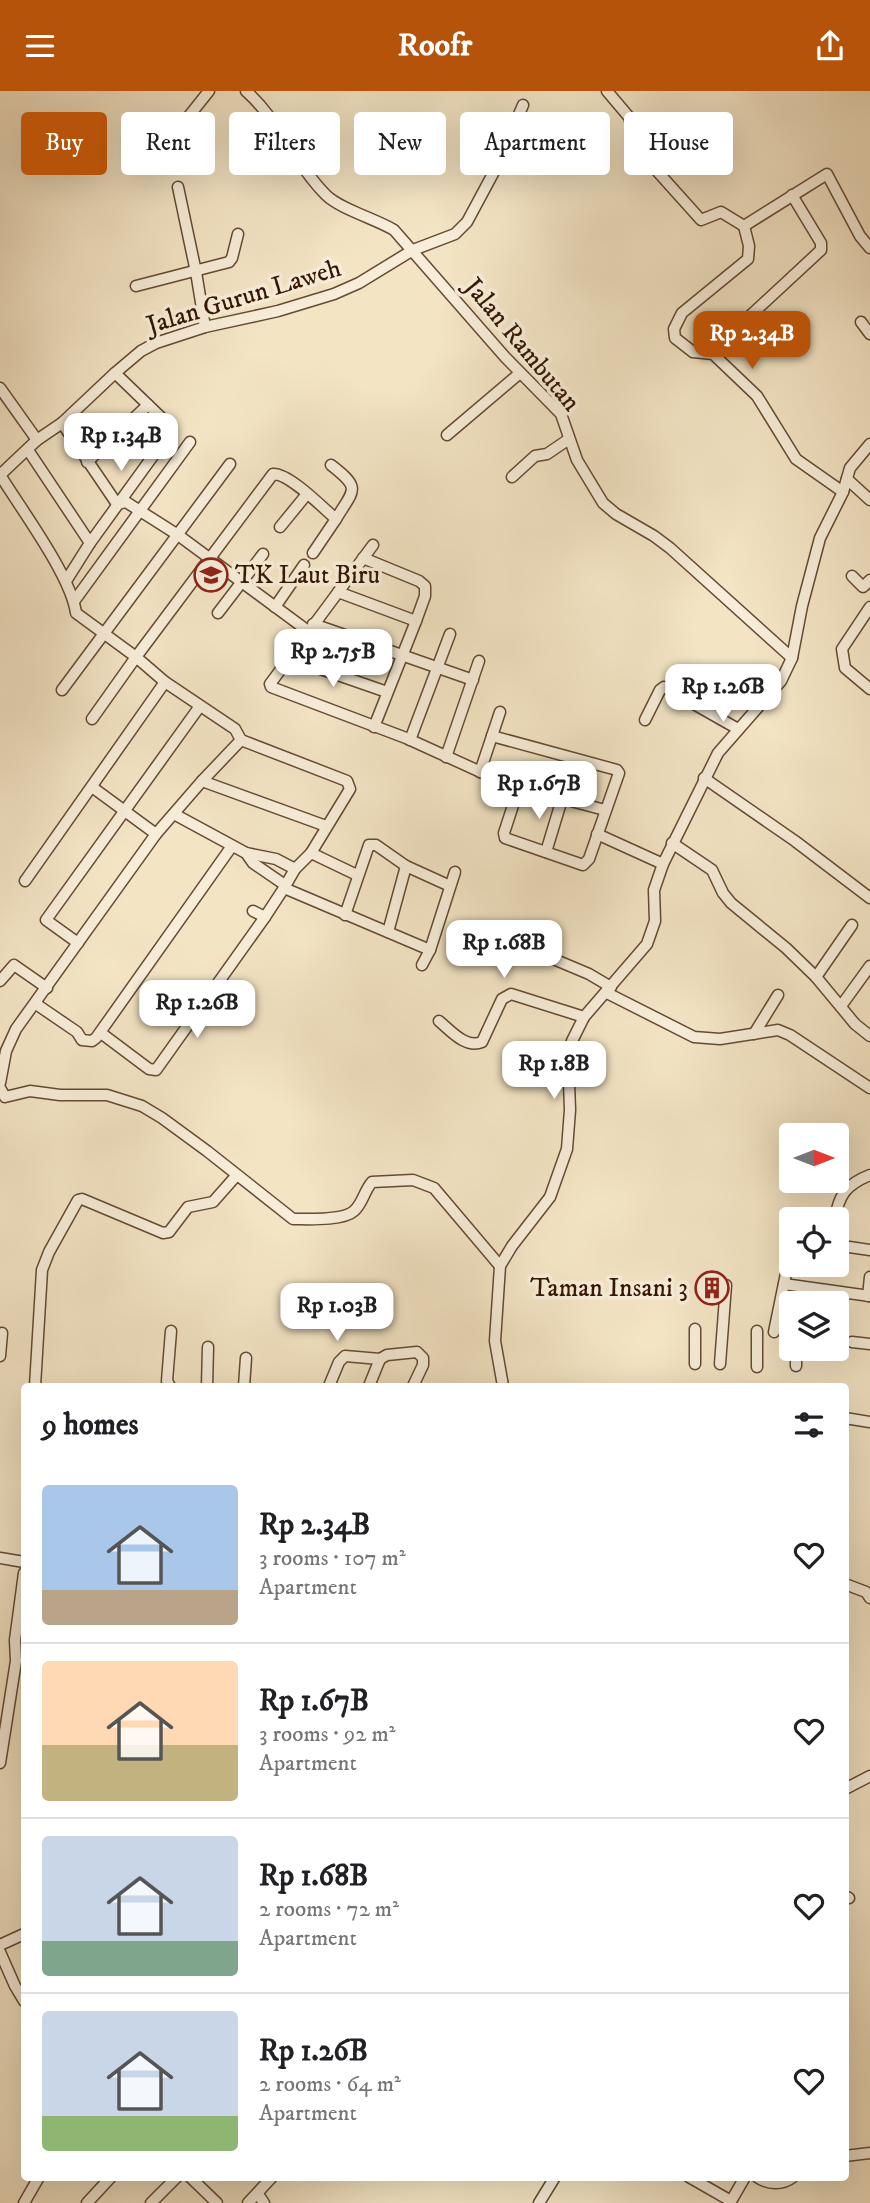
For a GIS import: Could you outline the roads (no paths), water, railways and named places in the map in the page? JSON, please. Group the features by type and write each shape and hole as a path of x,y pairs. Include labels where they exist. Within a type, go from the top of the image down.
{"street":[{"path":"191,112 209,91"},
{"name":"Jalan Rambutan","path":"246,91 260,103 328,198 394,230 520,373 541,391 561,414 577,460 603,503 670,548 792,658"},
{"path":"607,91 629,117 639,151 700,219 705,220 722,212 744,226 749,246 748,259 682,313 674,329 676,338 692,352 713,354 757,396 796,459 843,492"},
{"name":"Jalan Gurun Laweh","path":"0,475 141,351 156,343 205,327 278,311 334,294 359,283 413,250 456,234 467,222 496,168 523,105"},
{"path":"744,226 827,174 860,236 870,248"},
{"path":"178,187 205,327"},
{"path":"709,353 821,250 821,243 792,195"},
{"path":"136,286 231,261 238,233"},
{"path":"861,322 870,334"},
{"path":"66,581 117,504 171,431 170,426 115,373"},
{"path":"447,435 520,373"},
{"path":"0,388 37,440"},
{"path":"87,461 148,405"},
{"path":"62,423 117,504"},
{"path":"512,477 536,456 547,454 569,439"},
{"path":"75,600 190,442"},
{"path":"502,1383 495,1341 500,1266 550,1197 567,1149 568,1056 572,1041 584,1017 640,954 651,935 654,890 663,864 718,753 781,681 792,658 816,549 855,460 870,444"},
{"path":"28,450 90,543"},
{"path":"62,689 230,464"},
{"path":"313,553 336,519 353,485 331,465"},
{"path":"92,719 273,474 280,474 336,519"},
{"path":"0,475 66,581 75,600 76,613 165,682 235,729 241,740 347,781 350,789 311,853 295,869 265,917 156,1070 149,1069 101,1033"},
{"path":"847,479 870,500"},
{"path":"280,527 307,494"},
{"path":"117,504 126,502 141,511 275,607 311,627 473,680"},
{"path":"373,545 270,684 271,687 410,740 494,778"},
{"path":"218,613 263,554"},
{"path":"363,558 424,583 425,596 374,727"},
{"path":"275,607 304,565"},
{"path":"852,576 868,587"},
{"path":"338,591 416,621"},
{"path":"870,607 842,649 845,667 870,689"},
{"path":"410,740 450,634"},
{"path":"289,658 387,692"},
{"path":"446,757 478,661"},
{"path":"25,881 165,682"},
{"path":"645,720 660,689 664,687 738,729"},
{"path":"78,943 46,920 200,706"},
{"path":"480,772 500,712"},
{"path":"492,736 617,770 619,773 589,859 583,865 505,838 519,787"},
{"path":"241,740 156,834 11,1039 1,1090 5,1097 30,1091 118,1097 162,1118 293,1219 343,1217 354,1211 365,1189 372,1182 413,1180 434,1188 500,1266"},
{"path":"704,778 795,841 870,898"},
{"path":"202,781 326,827"},
{"path":"508,784 605,810"},
{"path":"92,787 156,834"},
{"path":"546,852 562,799"},
{"path":"174,814 246,853 276,859 295,869"},
{"path":"597,834 663,864"},
{"path":"672,843 712,870 731,903 786,948 869,1034"},
{"path":"345,915 366,848 373,844 405,866 450,886"},
{"path":"36,1004 77,1032 82,1040 92,1041 101,1033 232,846"},
{"path":"246,853 253,863 285,886 345,915 430,950"},
{"path":"311,853 357,875"},
{"path":"388,932 405,866"},
{"path":"422,965 430,950 455,872"},
{"path":"253,911 265,917"},
{"path":"816,977 852,925"},
{"path":"513,942 589,974 609,990 694,1037 720,1039 778,1030 790,1035 870,1089"},
{"path":"0,981 14,965 47,988"},
{"path":"841,1006 870,966"},
{"path":"439,1021 467,1043 477,1044 482,1041 502,999 511,994 584,1017"},
{"path":"754,1034 778,995"},
{"path":"837,1207 839,1199 853,1183 870,1175"},
{"path":"35,1383 42,1270 49,1252 78,1201 82,1199 163,1233 169,1231 188,1207 213,1202 236,1176"},
{"path":"849,1247 870,1250"},
{"path":"774,1332 785,1277"},
{"path":"784,1284 869,1296 870,1277"},
{"path":"720,1364 726,1285"},
{"path":"695,1329 695,1364"},
{"path":"168,1383 171,1331"},
{"path":"757,1331 757,1367"},
{"path":"0,1356 2,1333"},
{"path":"852,1342 870,1344"},
{"path":"207,1383 208,1347"},
{"path":"330,1383 339,1362 345,1356 380,1359 399,1353 417,1352 421,1355 423,1365 414,1383"},
{"path":"244,1383 246,1358"},
{"path":"370,1383 380,1359"},
{"path":"796,1361 796,1366"},
{"path":"849,1419 870,1422"},
{"path":"0,1558 21,1562"},
{"path":"849,1586 866,1592 870,1598"},
{"path":"0,1763 20,1640"},
{"path":"849,1787 870,1776"},
{"path":"0,1945 21,1935"},
{"path":"0,1953 21,1996"},
{"path":"849,2156 870,2153"},
{"path":"24,2203 38,2181"},
{"path":"87,2203 107,2181"},
{"path":"151,2203 173,2181"},
{"path":"194,2181 211,2201"},
{"path":"248,2203 261,2199 270,2181"},
{"path":"539,2203 553,2181"},
{"path":"696,2181 731,2202 743,2181"},
{"path":"767,2181 788,2181"}],"place":[{"name":"TK Laut Biru","path":"211,575"},
{"name":"Taman Insani 3","path":"712,1288"}]}
